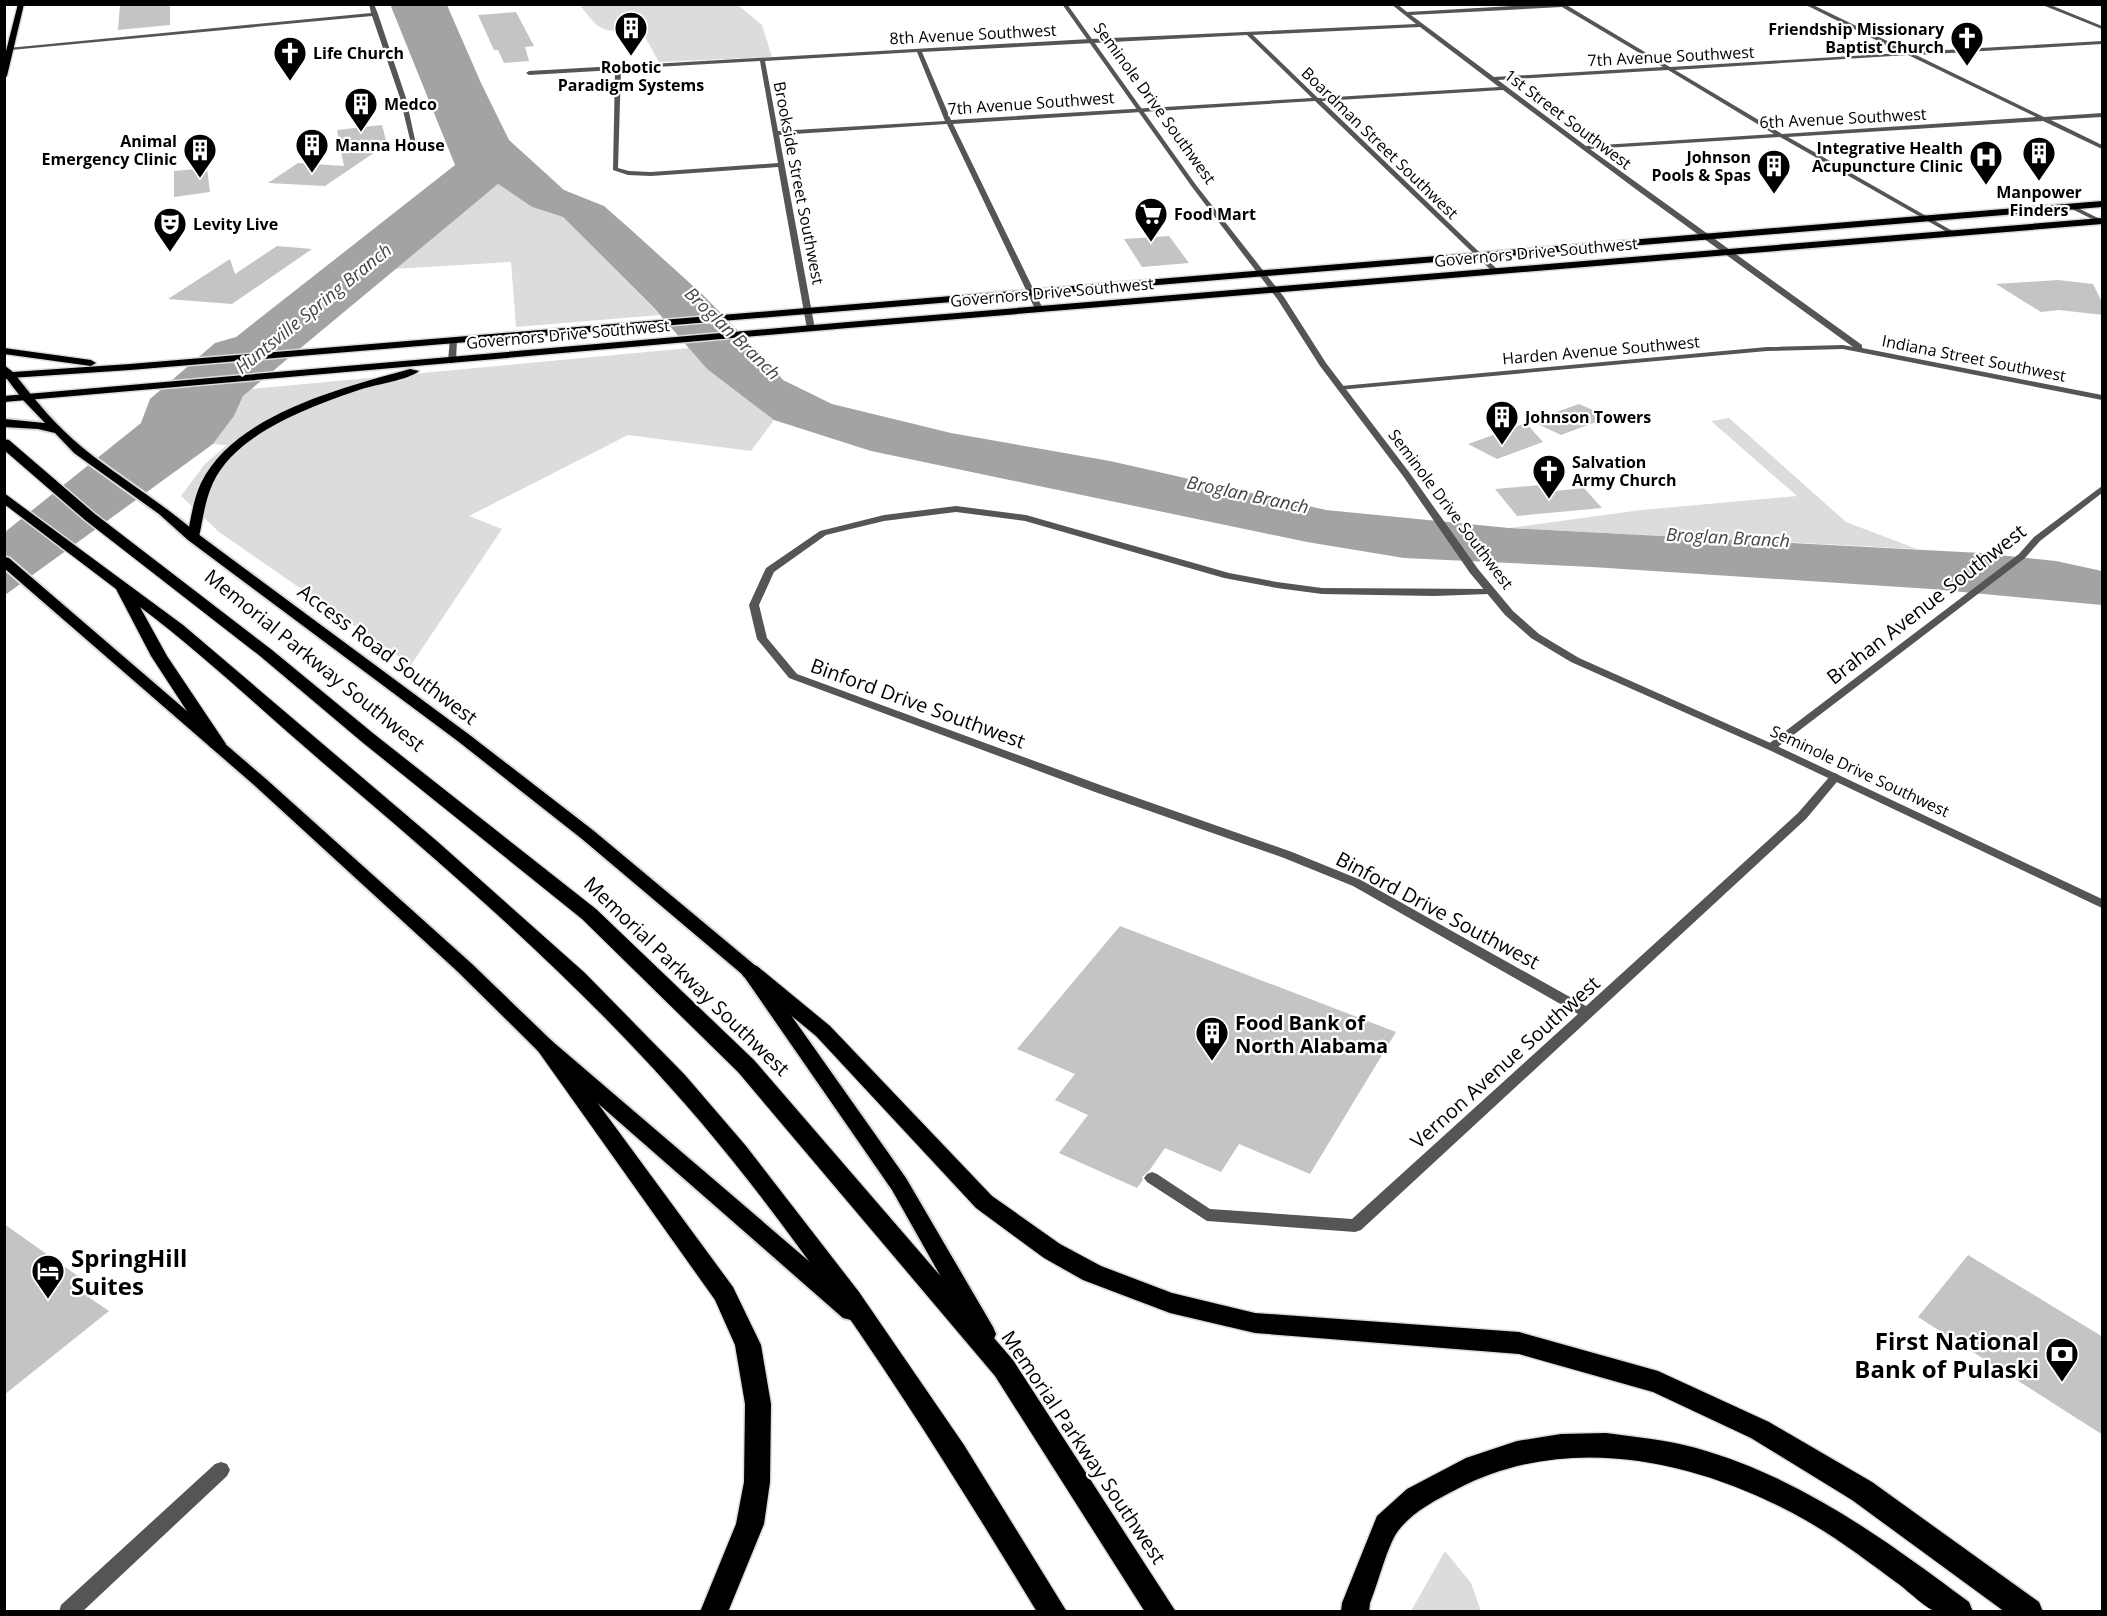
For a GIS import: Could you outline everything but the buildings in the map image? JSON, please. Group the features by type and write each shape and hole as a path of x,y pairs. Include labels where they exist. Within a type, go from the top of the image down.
{"highway":[{"name":"Access Road Southwest","path":"6,373 78,450 164,511 193,537 465,739 588,835 750,970 899,1184 1004,1368"},
{"path":"4,423 39,425 61,431"},
{"name":"Memorial Parkway Southwest","path":"4,443 90,517 266,653 368,738 589,914 746,1066 1004,1368 1162,1611"},
{"path":"4,496 47,532 179,630 448,858 614,1014 715,1123 816,1249 879,1335 975,1483 1053,1611"},
{"path":"4,561 217,744 464,967 545,1046 879,1335"},
{"path":"115,582 159,656 217,744"},
{"path":"750,970 823,1031 984,1202 1052,1251 1092,1273 1170,1303 1256,1323 1518,1344 1658,1382 1760,1430 1862,1491 2029,1611"},
{"path":"545,1046 723,1294 747,1345 758,1404 757,1482 750,1524 714,1611"},
{"path":"1356,1611 1356,1603 1387,1523 1418,1497 1453,1477 1490,1461 1530,1451 1572,1446 1615,1446 1660,1452 1706,1463 1744,1476 1818,1513 1959,1611"}],"main road":[{"path":"4,76 21,4"},
{"name":"Governors Drive Southwest","path":"6,373 130,366 653,324 1707,239 2103,204"},
{"name":"Governors Drive Southwest","path":"4,399 161,387 811,328 2102,221"},
{"path":"4,351 44,358 130,366"},
{"path":"193,537 202,496 210,477 221,460 242,441 302,409 355,389 452,361"}],"street":[{"path":"371,4 403,98 414,148"},
{"name":"Seminole Drive Southwest","path":"1064,4 1194,186 1263,274 1341,388 1474,571 1489,591 1535,636 1575,660 1771,747 2103,904"},
{"name":"1st Street Southwest","path":"1393,4 1728,253"},
{"path":"1405,14 1582,4"},
{"path":"1806,4 2103,147"},
{"path":"2042,4 2103,28"},
{"path":"1562,5 1782,136 1954,234"},
{"path":"11,48 375,14"},
{"name":"8th Avenue Southwest","path":"529,73 1090,40 1419,25"},
{"name":"Boardman Street Southwest","path":"1248,33 1495,272"},
{"name":"7th Avenue Southwest","path":"1492,79 2103,42"},
{"path":"919,51 949,122 1039,309"},
{"name":"Brookside Street Southwest","path":"762,60 811,328"},
{"path":"618,68 615,169 628,173 651,174 782,165"},
{"name":"7th Avenue Southwest","path":"776,133 1503,88"},
{"name":"6th Avenue Southwest","path":"1584,148 2103,115"},
{"path":"2072,207 2102,221"},
{"name":"Indiana Street Southwest","path":"1728,253 1865,352 2103,398"},
{"path":"452,361 453,340"},
{"name":"Harden Avenue Southwest","path":"1341,388 1767,349 1843,347 1865,352"},
{"name":"Brahan Avenue Southwest","path":"1771,747 2022,556 2037,539 2103,489"},
{"name":"Binford Drive Southwest","path":"1489,591 1434,593 1322,591 1277,585 1228,576 1026,518 956,509 884,518 823,533 770,570 754,605 762,639 793,676 1100,789 1288,855 1357,883 1588,1013"},
{"name":"Vernon Avenue Southwest","path":"1152,1178 1208,1215 1355,1226 1802,816 1834,777"},
{"path":"68,1611 221,1470"}],"shaded area":[{"path":"580,5 738,5 762,25 772,57 659,62 641,30 605,30 594,22"},
{"path":"498,184 532,207 563,217 660,315 516,327 511,262 394,269"},
{"path":"689,348 707,369 774,420 751,451 628,435 469,516 502,529 411,665 219,532 181,496 204,465 227,445 213,444 234,416 243,396 251,389"},
{"path":"1729,418 1846,522 1917,549 1509,528 1641,510 1797,496 1711,421"},
{"path":"1445,1551 1471,1583 1481,1611 1411,1611"}],"water":[{"path":"390,4 447,5 509,140 564,190 604,206 703,295 783,380 832,404 951,433 1110,461 1326,510 1509,528 1981,553 2056,561 2102,571 2102,605 1931,589 1592,567 1404,558 1307,542 871,451 774,420 707,369 655,309 563,217 532,207 498,184 243,396 234,416 213,444 5,595 5,532 141,423 150,399 215,343 236,337 455,165"}],"place":[{"name":"Robotic Paradigm Systems","path":"631,57"},
{"name":"Friendship Missionary Baptist Church","path":"1967,67"},
{"name":"Life Church","path":"290,82"},
{"name":"Medco","path":"361,133"},
{"name":"Manna House","path":"312,174"},
{"name":"Animal Emergency Clinic","path":"200,179"},
{"name":"Manpower Finders","path":"2039,182"},
{"name":"Integrative Health Acupuncture Clinic","path":"1986,186"},
{"name":"Johnson Pools & Spas","path":"1774,195"},
{"name":"Food Mart","path":"1151,243"},
{"name":"Levity Live","path":"170,253"},
{"name":"Johnson Towers","path":"1502,446"},
{"name":"Salvation Army Church","path":"1549,500"},
{"name":"Food Bank of North Alabama","path":"1212,1062"},
{"name":"SpringHill Suites","path":"48,1300"},
{"name":"First National Bank of Pulaski","path":"2062,1383"}],"water label":[{"name":"Huntsville Spring Branch","path":"313,308"},
{"name":"Broglan Branch","path":"733,333"},
{"name":"Broglan Branch","path":"1248,494"},
{"name":"Broglan Branch","path":"1728,537"}]}
